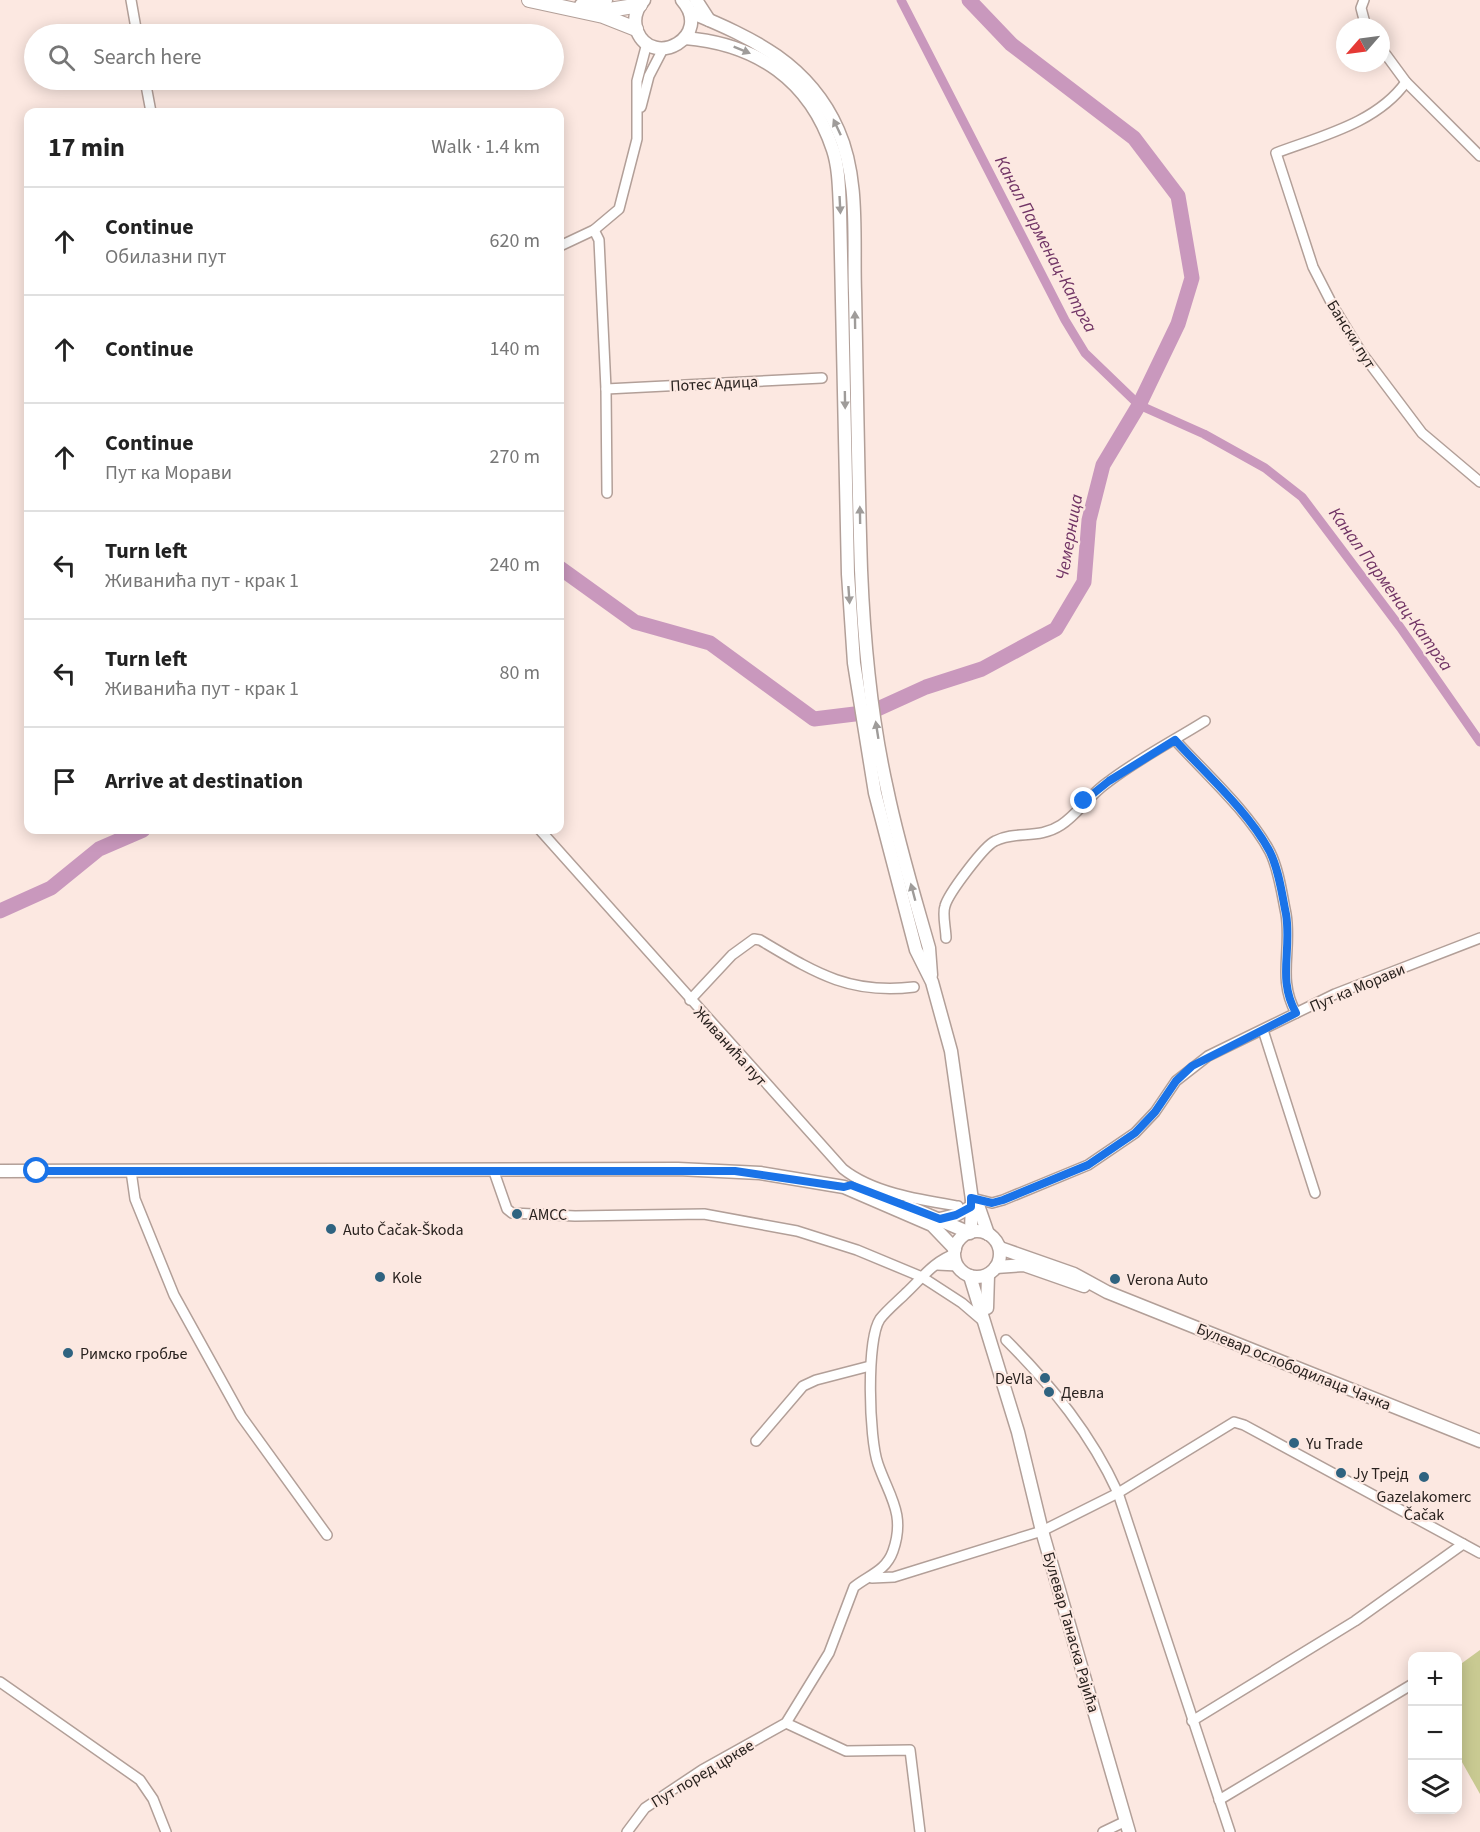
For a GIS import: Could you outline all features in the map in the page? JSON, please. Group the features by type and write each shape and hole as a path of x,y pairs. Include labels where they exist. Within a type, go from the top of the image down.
{"highway":[{"path":"530,0 603,16 636,28"},
{"path":"561,0 609,10 642,2"}],"main road":[{"path":"581,5 606,0"},
{"path":"642,2 635,16 636,28 646,43 663,49 675,46 686,38 691,26 690,12 682,0"},
{"path":"696,0 709,20"},
{"path":"690,12 752,39 802,78 828,110 846,148 853,209 861,572 866,657 881,790"},
{"path":"686,38 716,40 744,50 773,66 790,81 814,109 834,152 840,210 848,574 854,663 916,950 932,982 951,1051 970,1233"},
{"path":"0,1171 493,1169 735,1171 851,1184 970,1233 988,1234"},
{"path":"851,1184 932,1225 945,1235 970,1276 988,1323"},
{"path":"940,1219 956,1215 968,1203"},
{"path":"968,1203 979,1208 988,1234 999,1248 1000,1260 992,1271 986,1303 988,1323"},
{"path":"956,1256 962,1238 970,1233"},
{"name":"Булевар ослободилаца Чачка","path":"999,1248 1074,1274 1107,1292 1480,1441"},
{"name":"Булевар ослободилаца Чачка","path":"992,1271 1024,1265 1097,1291 1107,1292"},
{"path":"970,1276 992,1271"},
{"name":"Булевар Танаска Рајића","path":"988,1323 1017,1418 1018,1432 1042,1531 1127,1826"}],"street":[{"path":"131,0 135,24"},
{"path":"1364,0 1361,8 1364,18"},
{"path":"639,115 637,81 646,43"},
{"path":"564,244 594,230 619,209 632,165 639,115 649,76 663,49"},
{"path":"1390,60 1406,82 1480,156"},
{"name":"Бански пут","path":"1406,82 1394,98 1353,124 1276,153 1313,267 1361,352 1422,433 1480,482"},
{"path":"147,90 150,108"},
{"path":"594,230 599,240 606,389 607,493"},
{"name":"Потес Адица","path":"606,389 822,378"},
{"path":"946,938 945,906 979,854 995,841 1018,836 1039,836 1053,830 1072,818 1084,801 1109,781 1205,721"},
{"path":"1175,740 1235,806 1271,853 1286,915 1288,935 1284,979 1289,1000 1296,1013"},
{"name":"Живанића пут","path":"544,834 834,1161 851,1184 912,1196 968,1203 992,1203 1003,1200"},
{"name":"Пут ка Морави","path":"1003,1200 1088,1165 1135,1133 1155,1112 1176,1081 1192,1066 1335,994 1480,938"},
{"path":"690,1000 732,955 754,939 760,940 819,975 865,988 891,990 914,987"},
{"path":"1263,1030 1315,1194"},
{"path":"493,1169 507,1209 513,1213 575,1216 704,1214 819,1236 922,1277 955,1297 988,1323"},
{"path":"131,1171 135,1199 174,1294 241,1416 327,1535"},
{"name":"Пут поред цркве","path":"627,1832 645,1808 702,1770 786,1723 829,1653 854,1587 872,1578 888,1563 894,1550 897,1511 875,1454 870,1366 873,1334 880,1319 922,1277 941,1260 956,1256"},
{"path":"1006,1340 1057,1395 1089,1436 1118,1493 1230,1832"},
{"path":"756,1441 803,1386 816,1380 870,1366"},
{"path":"872,1578 894,1577 1042,1531 1118,1493 1234,1422 1244,1425 1480,1553"},
{"path":"1192,1721 1355,1621 1463,1544"},
{"path":"0,1682 140,1780 153,1799 166,1832"},
{"path":"1219,1800 1408,1687"},
{"path":"786,1723 846,1751 905,1748 910,1750 920,1832"},
{"path":"1103,1832 1127,1826"}],"green space":[{"path":"1480,1650 1480,1794 1462,1762 1462,1663"}],"waterway":[{"name":"Канал Парменац-Катрга","path":"901,0 1065,320 1085,353 1139,405 1204,434 1265,468 1302,497 1400,627 1480,742"},
{"name":"Чемерница","path":"564,571 635,622 710,643 814,719 871,712 926,687 982,669 1056,629 1084,582 1089,520 1103,465 1139,405 1178,324 1192,278 1178,196 1134,138 1011,44 969,0"},
{"name":"Чемерница","path":"0,911 51,888 99,849 134,834"}],"place":[{"name":"АМСС","path":"517,1214"},
{"name":"Auto Čačak-Škoda","path":"331,1229"},
{"name":"Kole","path":"380,1277"},
{"name":"Verona Auto","path":"1115,1279"},
{"name":"Римско гробље","path":"68,1353"},
{"name":"DeVla","path":"1045,1378"},
{"name":"Девла","path":"1049,1392"},
{"name":"Yu Trade","path":"1294,1443"},
{"name":"Ју Трејд","path":"1341,1473"},
{"name":"Gazelakomerc Čačak","path":"1424,1477"}],"route":[{"path":"37,1171 493,1169 735,1171 783,1176 844,1187 851,1185 940,1219 956,1215 971,1207 971,1198 992,1203 1016,1196 1088,1165 1135,1133 1155,1112 1176,1081 1192,1066 1296,1013 1289,1000 1284,979 1288,935 1286,915 1271,853 1235,806 1175,740 1109,781 1084,801"}]}
